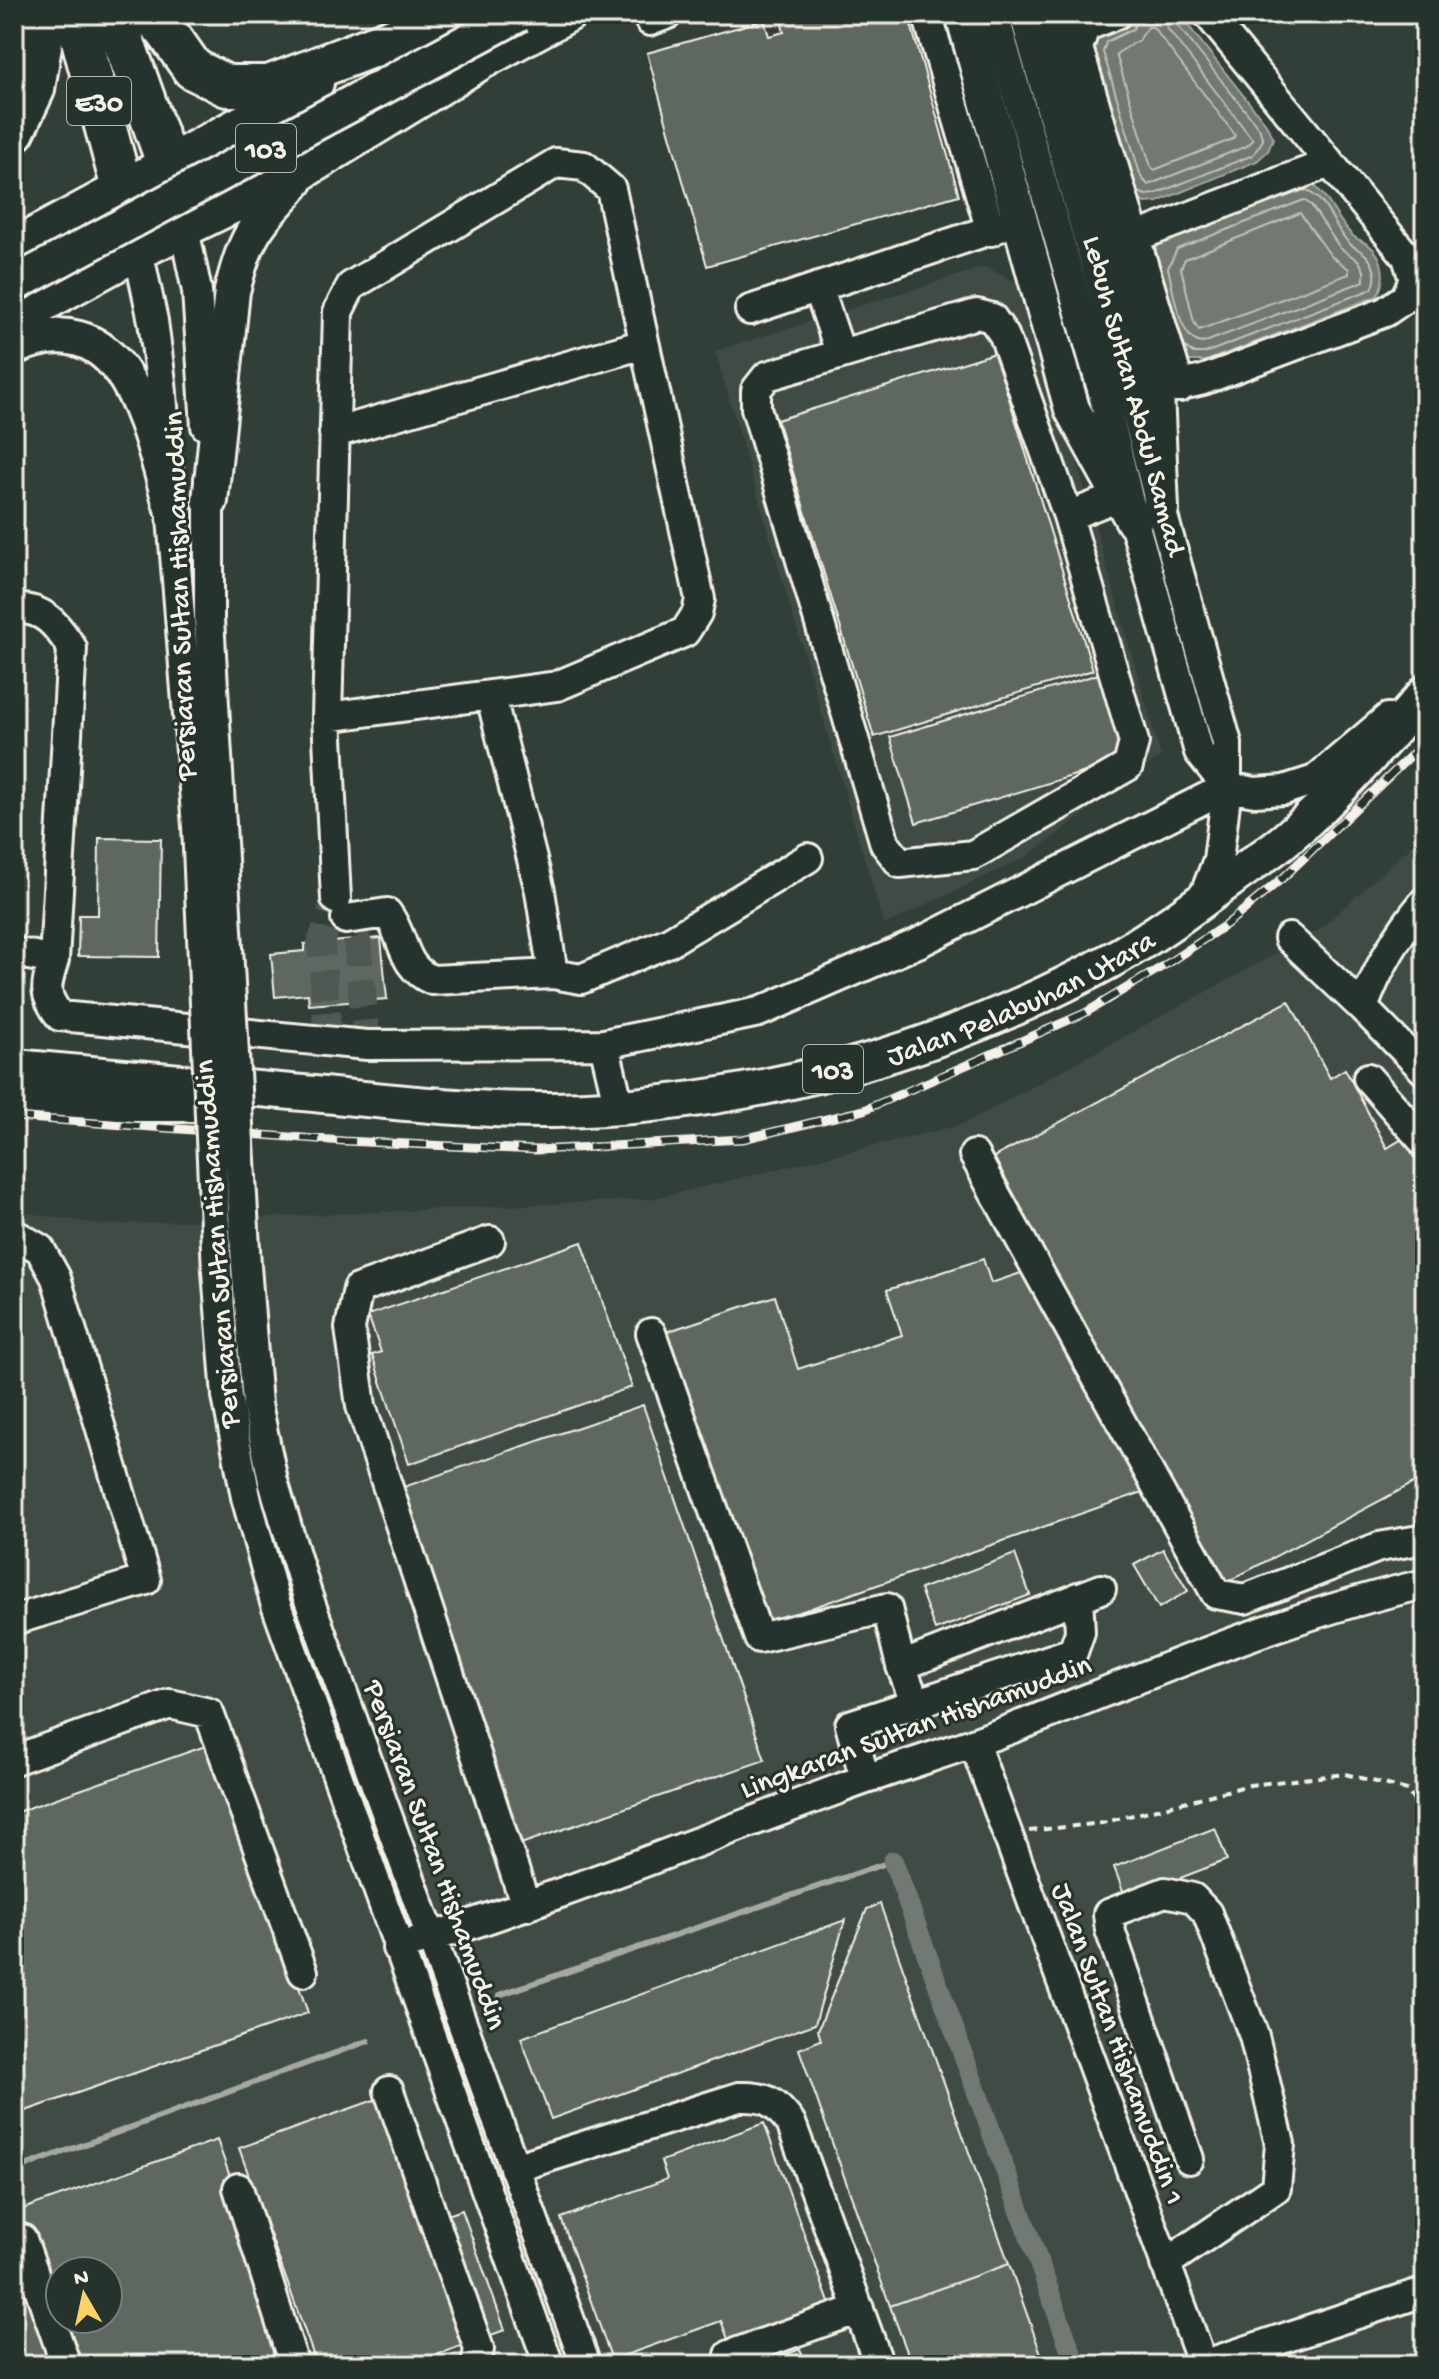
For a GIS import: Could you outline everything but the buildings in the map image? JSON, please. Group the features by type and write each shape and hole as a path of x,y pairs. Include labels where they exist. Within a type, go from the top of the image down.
{"highway":[{"path":"14,131 34,89 46,14"},
{"name":"E30","path":"75,14 122,188"},
{"name":"E30","path":"114,14 167,163"},
{"path":"151,14 193,69 227,86 269,86 408,33"}],"main road":[{"path":"14,246 447,14"},
{"name":"103","path":"14,284 519,14"},
{"path":"14,320 140,251 304,171 481,62 569,14"},
{"path":"963,14 1006,225 1072,409 1138,509"},
{"path":"1052,14 1132,288 1141,387 1138,509"},
{"path":"210,501 232,291 237,271 258,225 304,171"},
{"path":"14,329 65,292"},
{"path":"14,347 41,338 72,338 111,359 129,380 145,413 171,505"},
{"name":"Jalan Pelabuhan Utara","path":"429,1105 553,1110 619,1107 706,1097 879,1058 943,1038 1117,957 1202,901 1287,838 1368,758 1425,694"},
{"path":"14,1067 429,1105"},
{"name":"103","path":"14,1097 132,1104 429,1105"}],"street":[{"path":"750,310 1006,225 927,14"},
{"name":"Lebuh Sultan Abdul Samad","path":"994,14 1141,387"},
{"name":"Lebuh Sultan Abdul Samad","path":"1024,14 1141,387 1138,509 1199,752 1227,787"},
{"path":"1117,14 1085,27 1078,48 1136,237 1141,387 1385,312 1405,298 1414,280 1407,257 1208,14"},
{"name":"Persiaran Sultan Hishamuddin","path":"167,163 195,279 202,339 210,501 209,825 217,1271 227,1396 246,1497 275,1602 549,2365"},
{"path":"327,717 557,686 685,632 697,613 700,599 611,189 584,166 556,163 351,286 338,312 327,717 341,909 387,913 394,922 411,967 432,980 553,974 581,979 669,942 808,858"},
{"path":"1136,237 1329,163"},
{"name":"Persiaran Sultan Hishamuddin","path":"122,188 140,251 157,351 171,505 209,825 257,1404 273,1481 307,1594 586,2365"},
{"path":"818,287 840,352"},
{"path":"977,314 992,318 1004,335 1068,516 1134,742 1128,766 973,855 900,863 885,844 756,408 756,390 767,376 840,352 977,314"},
{"path":"334,433 644,344"},
{"path":"1068,516 1138,509"},
{"path":"14,609 30,608 57,625 72,648 54,960 45,987 50,1003 60,1016 367,1045 604,1044 759,1012 918,943 1227,787 1255,792 1284,790 1315,780 1425,687"},
{"path":"491,697 540,891 553,974"},
{"path":"1202,901 1218,860 1227,787"},
{"path":"1363,1008 1374,976 1398,933 1425,901"},
{"path":"1289,938 1425,1071"},
{"path":"14,952 54,960"},
{"path":"604,1044 619,1107"},
{"path":"1368,1078 1425,1143"},
{"path":"974,1155 1216,1594 1245,1599 1379,1547 1425,1539"},
{"path":"14,1234 40,1249 56,1278 146,1580 14,1620"},
{"path":"490,1241 358,1289 350,1328 361,1406 526,1906"},
{"path":"651,1333 759,1638 887,1608 901,1666 915,1702"},
{"name":"Lingkaran Sultan Hishamuddin","path":"397,1948 526,1906 865,1779 974,1743 1276,1626 1371,1596 1425,1584"},
{"path":"865,1779 850,1725 1073,1652 1090,1593 901,1666"},
{"path":"14,1760 170,1704 209,1713 303,1972"},
{"name":"Jalan Sultan Hishamuddin 1","path":"974,1743 1203,2365"},
{"path":"1165,2264 1276,2188 1280,2144 1254,2036 1207,1913 1193,1898 1165,1892 1108,1914 1110,1930 1189,2159"},
{"path":"389,2091 479,2349 476,2365"},
{"path":"514,2168 739,2097 761,2096 776,2104 791,2123 879,2365"},
{"path":"238,2188 294,2365"},
{"path":"22,2239 66,2365"},
{"path":"1203,2365 1414,2295"},
{"path":"730,2355 859,2309"}],"path":[{"path":"1007,1834 1102,1823 1250,1785 1345,1774 1407,1790 1425,1818"}],"shaded area":[{"path":"985,267 1027,287 1161,756 1028,856 884,925 715,351"},
{"path":"1425,833 1425,2365 14,2365 14,1211 102,1225 652,1199 964,1124 1319,930"}],"water":[{"path":"1128,14 1179,14 1266,124 1273,139 1268,151 1257,161 1157,202 1133,199 1087,40"},
{"path":"1311,183 1347,230 1370,246 1379,257 1383,277 1377,296 1206,361 1190,361 1176,350 1153,253 1166,234"}],"waterway":[{"path":"499,1995 893,1861"},
{"path":"893,1861 1076,2365"},
{"path":"14,2170 368,2041"}],"tunnel":[{"path":"328,1040 321,943 336,899"},
{"path":"336,900 357,940 367,1045"}],"railway":[{"path":"14,1117 344,1141 537,1150 743,1139 864,1110 1085,1013 1165,965 1227,924 1285,876 1425,742"}]}
